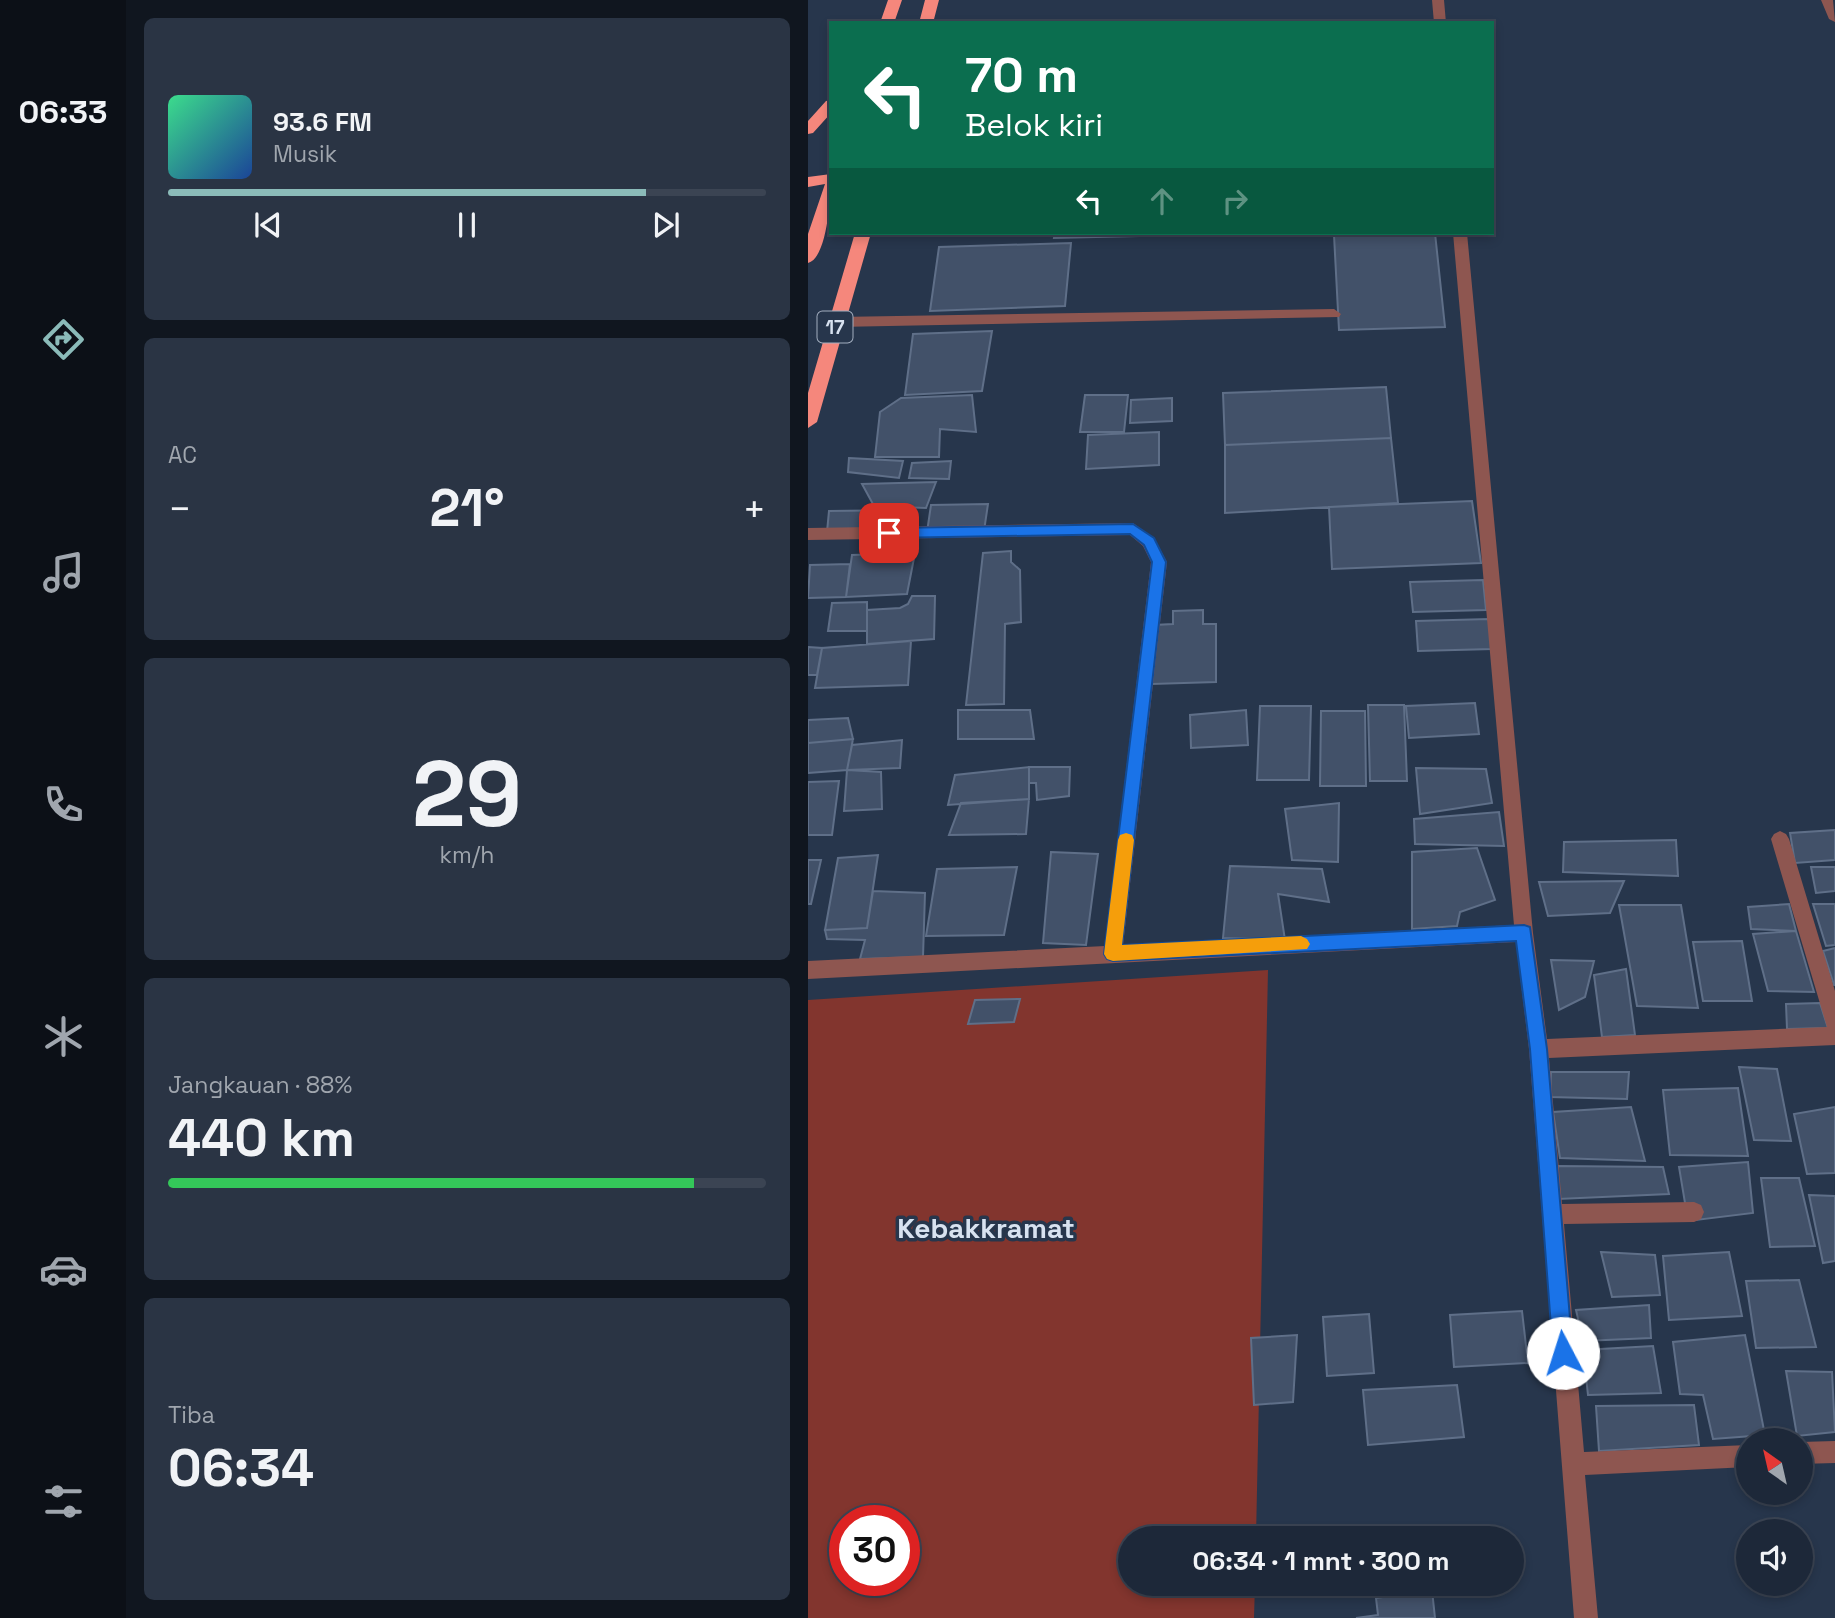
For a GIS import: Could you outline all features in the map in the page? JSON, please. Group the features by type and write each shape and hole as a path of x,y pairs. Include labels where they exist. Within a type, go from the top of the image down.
{"highway":[{"path":"888,21 895,0"},
{"path":"927,21 932,0"},
{"path":"808,131 829,106"},
{"path":"808,182 829,179"},
{"path":"808,200 829,193"},
{"path":"808,258 829,196"},
{"name":"17","path":"808,422 862,235"}],"street":[{"path":"1438,0 1440,21"},
{"path":"1827,0 1835,19"},
{"path":"1460,235 1524,933 1539,1049 1586,1618"},
{"path":"837,322 1334,314"},
{"path":"808,534 1133,529 1149,542 1159,562 1113,954"},
{"path":"1780,839 1835,1024"},
{"path":"808,970 1524,933"},
{"path":"1539,1049 1835,1037"},
{"path":"1551,1214 1694,1212"},
{"path":"1813,1453 1834,1452"},
{"path":"1573,1464 1736,1457"}],"shaded area":[{"path":"1268,970 1256,1526 1118,1526 1118,1596 1255,1596 1254,1618 808,1618 808,1000"}],"building":[{"path":"1055,235 1184,235 1054,238"},
{"path":"1334,235 1435,235 1445,327 1339,330"},
{"path":"1071,243 1065,306 930,311 939,247"},
{"path":"992,331 982,391 905,395 913,334"},
{"path":"1386,387 1391,438 1225,445 1223,393"},
{"path":"972,395 976,432 940,429 939,457 875,457 880,412 901,398"},
{"path":"1085,395 1128,395 1124,432 1080,432"},
{"path":"1172,398 1172,421 1130,423 1131,400"},
{"path":"1159,432 1159,465 1086,469 1088,435"},
{"path":"1391,438 1398,503 1225,513 1225,445"},
{"path":"849,458 903,461 899,478 848,472"},
{"path":"951,461 949,479 909,478 912,463"},
{"path":"936,482 926,508 874,506 862,484"},
{"path":"1472,501 1481,563 1332,569 1329,507"},
{"path":"988,504 984,531 927,532 931,505"},
{"path":"906,510 904,529 827,532 829,511"},
{"path":"1011,551 1011,562 1020,570 1021,622 1005,624 1004,704 966,705 983,553"},
{"path":"915,553 907,594 846,597 852,555"},
{"path":"850,564 846,597 808,598 810,565"},
{"path":"1483,580 1486,610 1413,612 1410,582"},
{"path":"912,596 935,596 934,639 867,644 867,610 900,608 908,604"},
{"path":"867,602 867,631 828,631 832,603"},
{"path":"1203,610 1203,624 1216,624 1216,682 1152,684 1154,625 1173,624 1173,611"},
{"path":"1489,619 1492,649 1418,651 1416,621"},
{"path":"911,641 908,685 815,688 822,648"},
{"path":"808,647 822,648 817,675 808,675"},
{"path":"1475,703 1479,734 1409,738 1406,706"},
{"path":"1368,705 1404,705 1407,781 1370,781"},
{"path":"1260,706 1311,706 1309,780 1257,780"},
{"path":"958,710 1030,710 1034,739 958,739"},
{"path":"1246,710 1248,745 1191,748 1190,715"},
{"path":"1321,711 1365,711 1366,786 1320,786"},
{"path":"848,718 853,739 808,743 808,720"},
{"path":"853,739 847,770 808,773 808,743"},
{"path":"902,740 900,768 847,770 852,745"},
{"path":"1029,767 1029,799 948,805 955,775"},
{"path":"1029,767 1070,767 1069,796 1037,800 1036,783 1029,783"},
{"path":"1416,768 1486,769 1492,803 1420,814"},
{"path":"847,770 881,772 882,809 844,811"},
{"path":"839,781 832,835 808,835 808,782"},
{"path":"1029,799 1026,834 949,835 961,803"},
{"path":"1339,803 1338,862 1292,860 1285,809"},
{"path":"1499,812 1504,846 1415,844 1414,819"},
{"path":"1835,830 1835,860 1795,863 1790,833"},
{"path":"1676,840 1678,876 1563,872 1564,842"},
{"path":"1477,848 1495,900 1460,912 1457,926 1412,929 1412,852"},
{"path":"1051,852 1098,854 1086,945 1043,943"},
{"path":"878,855 867,928 825,930 838,858"},
{"path":"808,860 821,860 811,904 808,904"},
{"path":"1230,866 1322,869 1329,902 1278,894 1285,940 1223,938"},
{"path":"1017,867 1004,935 926,936 937,869"},
{"path":"1811,867 1835,867 1835,891 1816,893"},
{"path":"1624,881 1610,913 1548,916 1539,882"},
{"path":"873,891 925,893 923,957 860,959 865,940 827,939 825,930 867,928"},
{"path":"1789,904 1796,931 1751,929 1748,907"},
{"path":"1813,904 1835,904 1835,945 1826,946"},
{"path":"1619,905 1681,905 1698,1008 1637,1006"},
{"path":"1796,931 1814,992 1768,991 1753,934"},
{"path":"1742,941 1752,1001 1703,1001 1693,942"},
{"path":"1835,948 1835,985 1834,985 1823,951"},
{"path":"1551,960 1594,961 1585,997 1559,1010"},
{"path":"1626,969 1635,1035 1602,1037 1594,975"},
{"path":"1020,999 1014,1022 968,1024 975,1000"},
{"path":"1820,1003 1828,1028 1787,1029 1786,1004"},
{"path":"1739,1067 1777,1069 1791,1141 1754,1140"},
{"path":"1551,1072 1629,1072 1627,1099 1550,1097"},
{"path":"1738,1088 1748,1156 1670,1155 1663,1090"},
{"path":"1631,1107 1645,1161 1560,1158 1553,1112"},
{"path":"1835,1107 1835,1173 1807,1174 1794,1114"},
{"path":"1748,1162 1753,1213 1688,1221 1679,1167"},
{"path":"1558,1166 1663,1167 1669,1194 1558,1199"},
{"path":"1761,1178 1799,1178 1815,1246 1770,1247"},
{"path":"1809,1195 1835,1196 1835,1261 1823,1263"},
{"path":"1601,1252 1655,1255 1660,1295 1612,1297"},
{"path":"1729,1252 1742,1316 1669,1320 1663,1256"},
{"path":"1799,1280 1816,1347 1756,1348 1746,1281"},
{"path":"1649,1305 1651,1338 1583,1341 1576,1310"},
{"path":"1522,1311 1528,1363 1454,1367 1450,1315"},
{"path":"1369,1314 1374,1373 1327,1376 1323,1317"},
{"path":"1297,1335 1293,1402 1254,1405 1251,1338"},
{"path":"1745,1335 1764,1428 1736,1428 1736,1437 1713,1439 1703,1395 1680,1394 1673,1342"},
{"path":"1653,1346 1661,1393 1588,1395 1583,1350"},
{"path":"1786,1371 1832,1372 1835,1432 1813,1434 1813,1428 1796,1428"},
{"path":"1457,1385 1464,1437 1368,1445 1363,1390"},
{"path":"1694,1405 1699,1445 1599,1451 1596,1406"},
{"path":"1433,1596 1435,1618 1356,1618 1378,1615 1376,1598"}],"slow traffic":[{"path":"1126,840 1113,954 1301,944"}],"district":[{"name":"Kebakkramat","path":"986,1228"}],"route":[{"path":"889,533 1133,529 1149,542 1159,562 1113,954 1524,933 1539,1049 1563,1353"}]}
